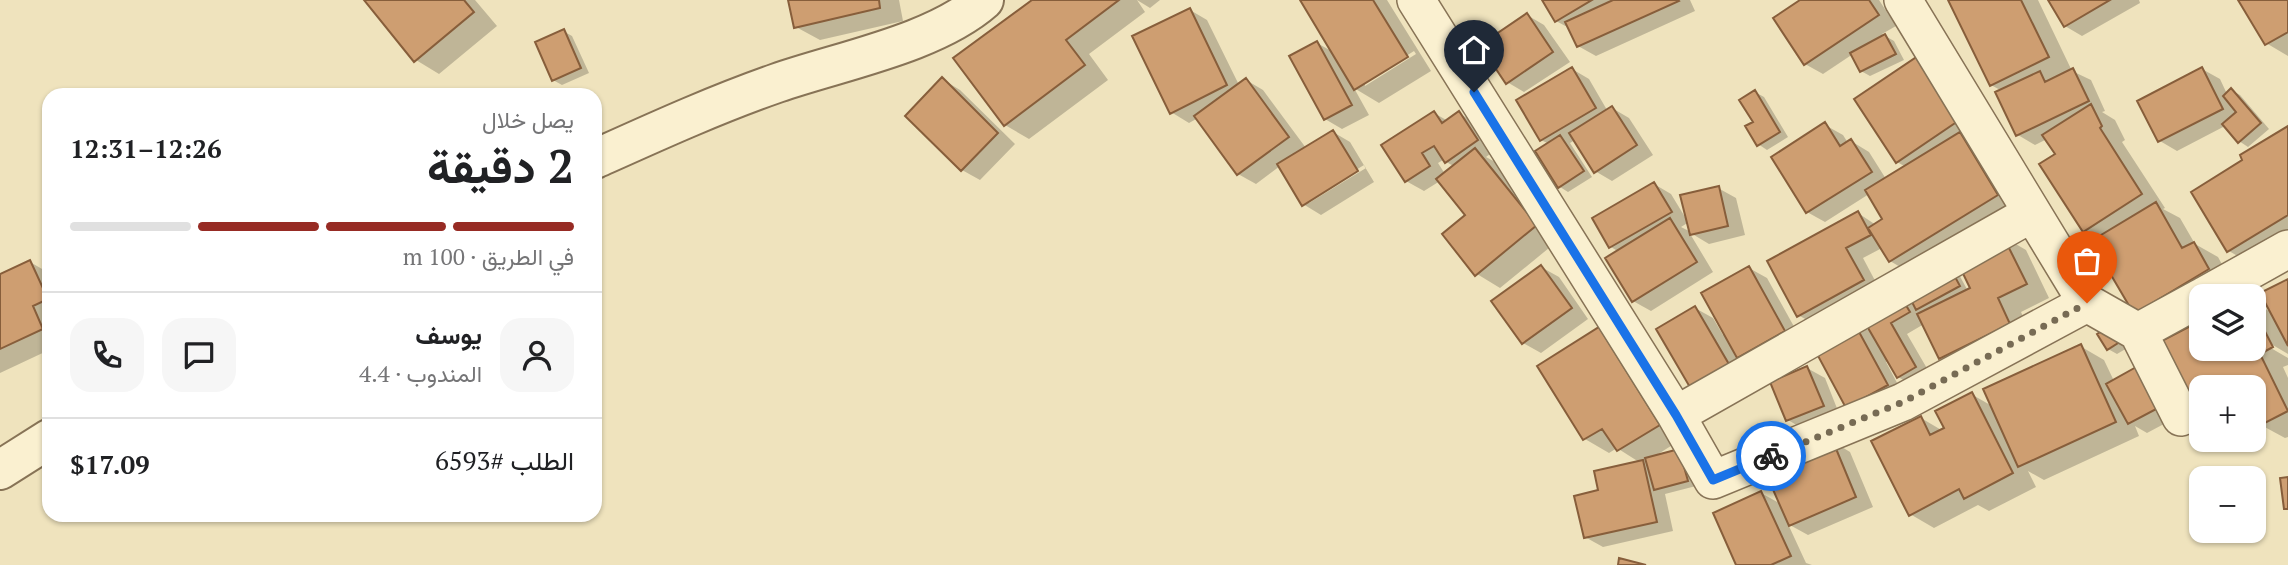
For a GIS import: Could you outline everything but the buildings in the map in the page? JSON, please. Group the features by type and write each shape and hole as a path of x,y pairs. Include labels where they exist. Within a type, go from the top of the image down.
{"street":[{"path":"602,156 692,114 920,37 975,8 984,0"},
{"path":"1416,0 1676,415 1713,480 1903,402 2087,303"},
{"path":"1903,0 2087,303 2138,332 2181,417"},
{"path":"1676,415 2032,213"},
{"path":"2225,284 2288,249"},
{"path":"2138,332 2189,304"},
{"path":"0,470 42,443"}],"way so far":[{"path":"1771,456 1903,402 2087,303"}],"route":[{"path":"1474,92 1676,415 1713,480 1771,456"}]}
